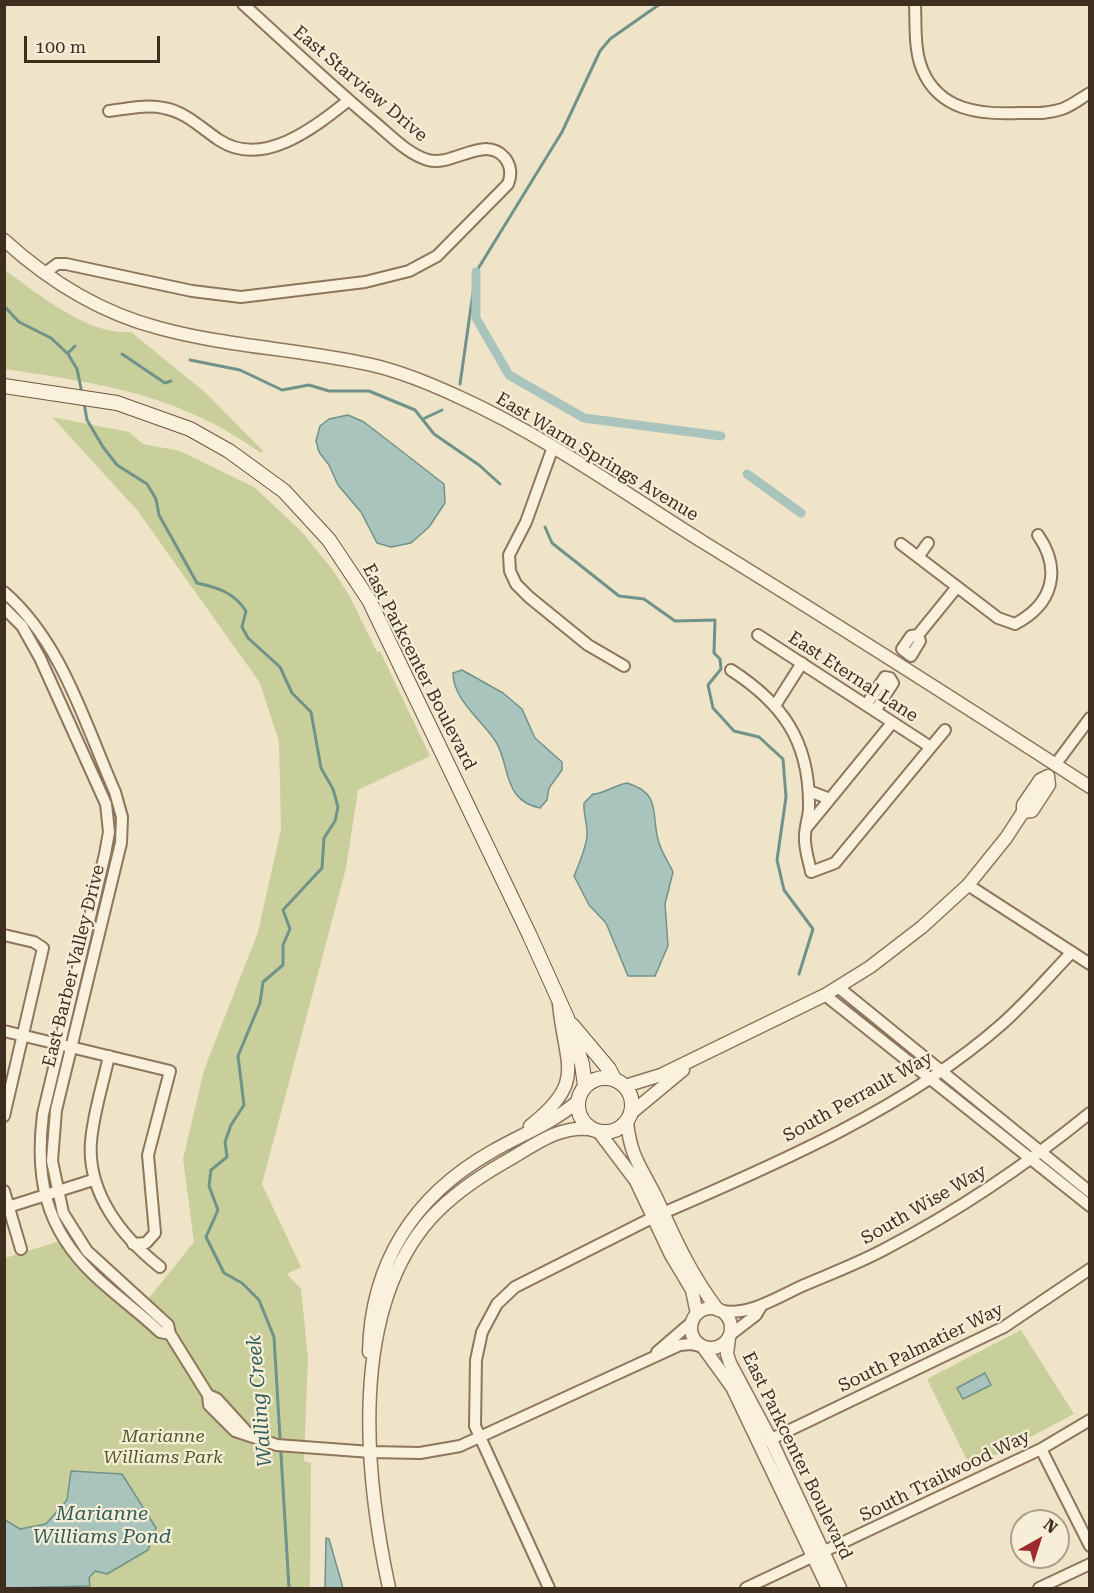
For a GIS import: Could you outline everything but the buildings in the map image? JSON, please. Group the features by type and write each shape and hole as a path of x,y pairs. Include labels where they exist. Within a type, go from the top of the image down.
{"main road":[{"name":"East Parkcenter Boulevard","path":"4,386 113,402 190,429 229,451 284,491 329,540 369,600 530,936 567,1018 582,1064 585,1086"},
{"name":"East Parkcenter Boulevard","path":"567,1018 619,1083"},
{"path":"598,1078 619,1083 632,1100 629,1118 615,1131 596,1131 581,1119 577,1102 585,1086 598,1078"}],"street":[{"name":"East Starview Drive","path":"45,273 57,264 66,264 192,291 241,297 365,282 424,264 445,250 505,189 510,178 508,163 498,152 488,148 450,160 428,160 397,141 243,4"},
{"path":"915,4 917,53 923,71 944,98 959,107 976,113 1052,112 1065,108 1089,93"},
{"path":"109,111 144,107 164,108 198,123 229,147 242,150 268,147 296,137 349,100"},
{"name":"East Warm Springs Avenue","path":"4,240 45,273 115,313 158,328 373,365 419,380 496,415 553,447 1089,787"},
{"path":"553,447 526,522 509,555 510,571 516,584 529,597 588,645 624,666"},
{"path":"901,544 998,618 1015,624 1026,618 1050,587 1053,569 1048,549 1038,535"},
{"path":"918,557 928,543"},
{"path":"870,708 885,677 890,678 905,654 911,656 920,641 918,635 957,587"},
{"name":"East Barber Valley Drive","path":"4,592 30,617 48,644 115,792 122,817 121,843 52,1138 52,1161 63,1213 87,1251 168,1324 170,1334 208,1395 217,1399 248,1433 277,1445 370,1452"},
{"name":"East Barber Valley Drive","path":"4,608 22,626 40,658 106,804 109,818 105,854 43,1114 39,1152 45,1195 62,1235 82,1263 160,1332 170,1334"},
{"name":"East Eternal Lane","path":"758,634 929,746"},
{"path":"776,704 802,663"},
{"path":"731,670 758,687 776,704 789,724 800,750 809,791 805,830 811,872 835,863 929,746 945,730"},
{"path":"619,1083 652,1079 825,995 870,967 921,927 968,885 1023,812 1032,811 1049,785 1048,776 1089,718"},
{"path":"805,830 892,723"},
{"path":"809,791 830,799"},
{"path":"968,885 1089,964"},
{"path":"4,935 34,942 43,948 4,1116"},
{"name":"South Perrault Way","path":"549,1588 475,1426 473,1407 476,1360 482,1332 497,1304 529,1277 819,1141 928,1078 1003,1023 1072,952"},
{"path":"838,987 1089,1192"},
{"path":"825,995 1089,1206"},
{"path":"510,1142 552,1109 562,1096 568,1082 570,1065 562,1034 558,1000"},
{"path":"4,1031 170,1071 148,1155 155,1233 146,1244 133,1244"},
{"path":"109,1056 91,1143 93,1180 112,1216 133,1244 160,1267"},
{"path":"695,1059 629,1118 629,1146 692,1290 695,1318 693,1336 703,1347"},
{"path":"371,1392 369,1365 372,1309 383,1270 392,1251 419,1209 462,1170 554,1120 577,1102"},
{"name":"South Wise Way","path":"720,1310 735,1314 762,1305 886,1249 977,1196 1031,1159 1089,1113"},
{"path":"370,1452 420,1453 444,1450 480,1437 680,1345 691,1344 717,1348 730,1337 730,1320 690,1270 636,1181 596,1131 571,1128 555,1134 486,1173 432,1217 401,1262 387,1297 373,1363 371,1392 370,1452 375,1526 389,1588"},
{"path":"8,1207 93,1180"},
{"path":"4,1191 8,1207 9,1228 21,1250"},
{"name":"South Palmatier Way","path":"765,1442 1004,1327 1089,1269"},
{"name":"South Wise Way","path":"730,1337 756,1315 762,1305"},
{"path":"652,1357 706,1309 720,1310"},
{"name":"East Parkcenter Boulevard","path":"730,1337 727,1354 730,1364 818,1555 828,1588"},
{"name":"East Parkcenter Boulevard","path":"703,1347 728,1379 765,1442"},
{"name":"South Trailwood Way","path":"746,1588 1041,1449 1089,1420"},
{"path":"1041,1449 1089,1546"},
{"name":"East Parkcenter Boulevard","path":"818,1555 840,1588"},
{"path":"1040,1588 1089,1564"}],"green space":[{"path":"5,270 48,301 81,320 98,327 131,332 206,393 263,451 261,453 200,417 139,394 75,380 5,369"},
{"name":"Marianne Williams Park","path":"52,417 129,432 143,444 180,451 254,487 302,532 332,569 349,595 377,652 380,651 430,756 358,790 346,868 262,1184 301,1267 287,1274 301,1289 308,1358 304,1461 311,1463 310,1588 5,1588 5,1258 69,1238 96,1272 141,1308 194,1242 183,1159 204,1070 258,932 281,829 279,742 260,683 137,510"},
{"path":"1021,1330 1074,1414 971,1468 927,1379"}],"water":[{"path":"348,415 364,422 444,484 445,503 429,527 411,543 391,547 377,543 361,512 338,485 329,465 319,452 316,441 320,426 329,419"},
{"path":"462,670 503,693 522,709 535,738 562,762 562,770 549,788 547,800 540,808 526,803 512,788 496,742 463,701 454,683 453,673"},
{"path":"627,783 646,793 651,799 659,843 673,872 665,904 668,946 655,976 628,976 606,923 589,905 574,876 587,836 584,803 593,794"},
{"path":"985,1373 991,1385 963,1399 957,1388"},
{"name":"Marianne Williams Pond","path":"71,1471 122,1474 156,1528 148,1550 107,1574 95,1571 89,1578 90,1586 5,1588 5,1520 20,1529 46,1524 67,1500"},
{"path":"326,1538 329,1539 343,1588 325,1588"}],"waterway":[{"path":"460,384 476,272 562,132 600,51 610,39 660,4"},
{"path":"476,272 476,318 509,375 584,418 721,436"},
{"name":"Walling Creek","path":"4,306 19,322 51,338 68,354 77,369 82,393"},
{"path":"68,353 75,346"},
{"path":"122,354 165,383 171,381"},
{"path":"190,360 240,370 282,390 309,385 329,391 369,391 415,410 434,434 479,465 500,484"},
{"name":"Walling Creek","path":"84,403 87,420 103,447 117,465 147,484 156,499 159,515 197,583 225,592 236,599 246,611 242,627 248,638 280,667 292,693 311,712 321,768 333,789 338,807 335,821 324,838 322,868 283,910 290,929 283,945 283,965 263,982 260,1003 238,1056 244,1105 231,1125 225,1142 227,1157 211,1170 209,1186 218,1210 206,1237 224,1273 242,1283 259,1300 274,1337 289,1588"},
{"path":"423,419 442,410"},
{"path":"747,474 801,513"},
{"path":"545,527 552,543 619,596 644,599 675,621 715,620 714,653 720,659 721,669 708,685 713,708 734,731 759,737 783,759 786,797 777,860 784,890 813,929 799,974"}]}
